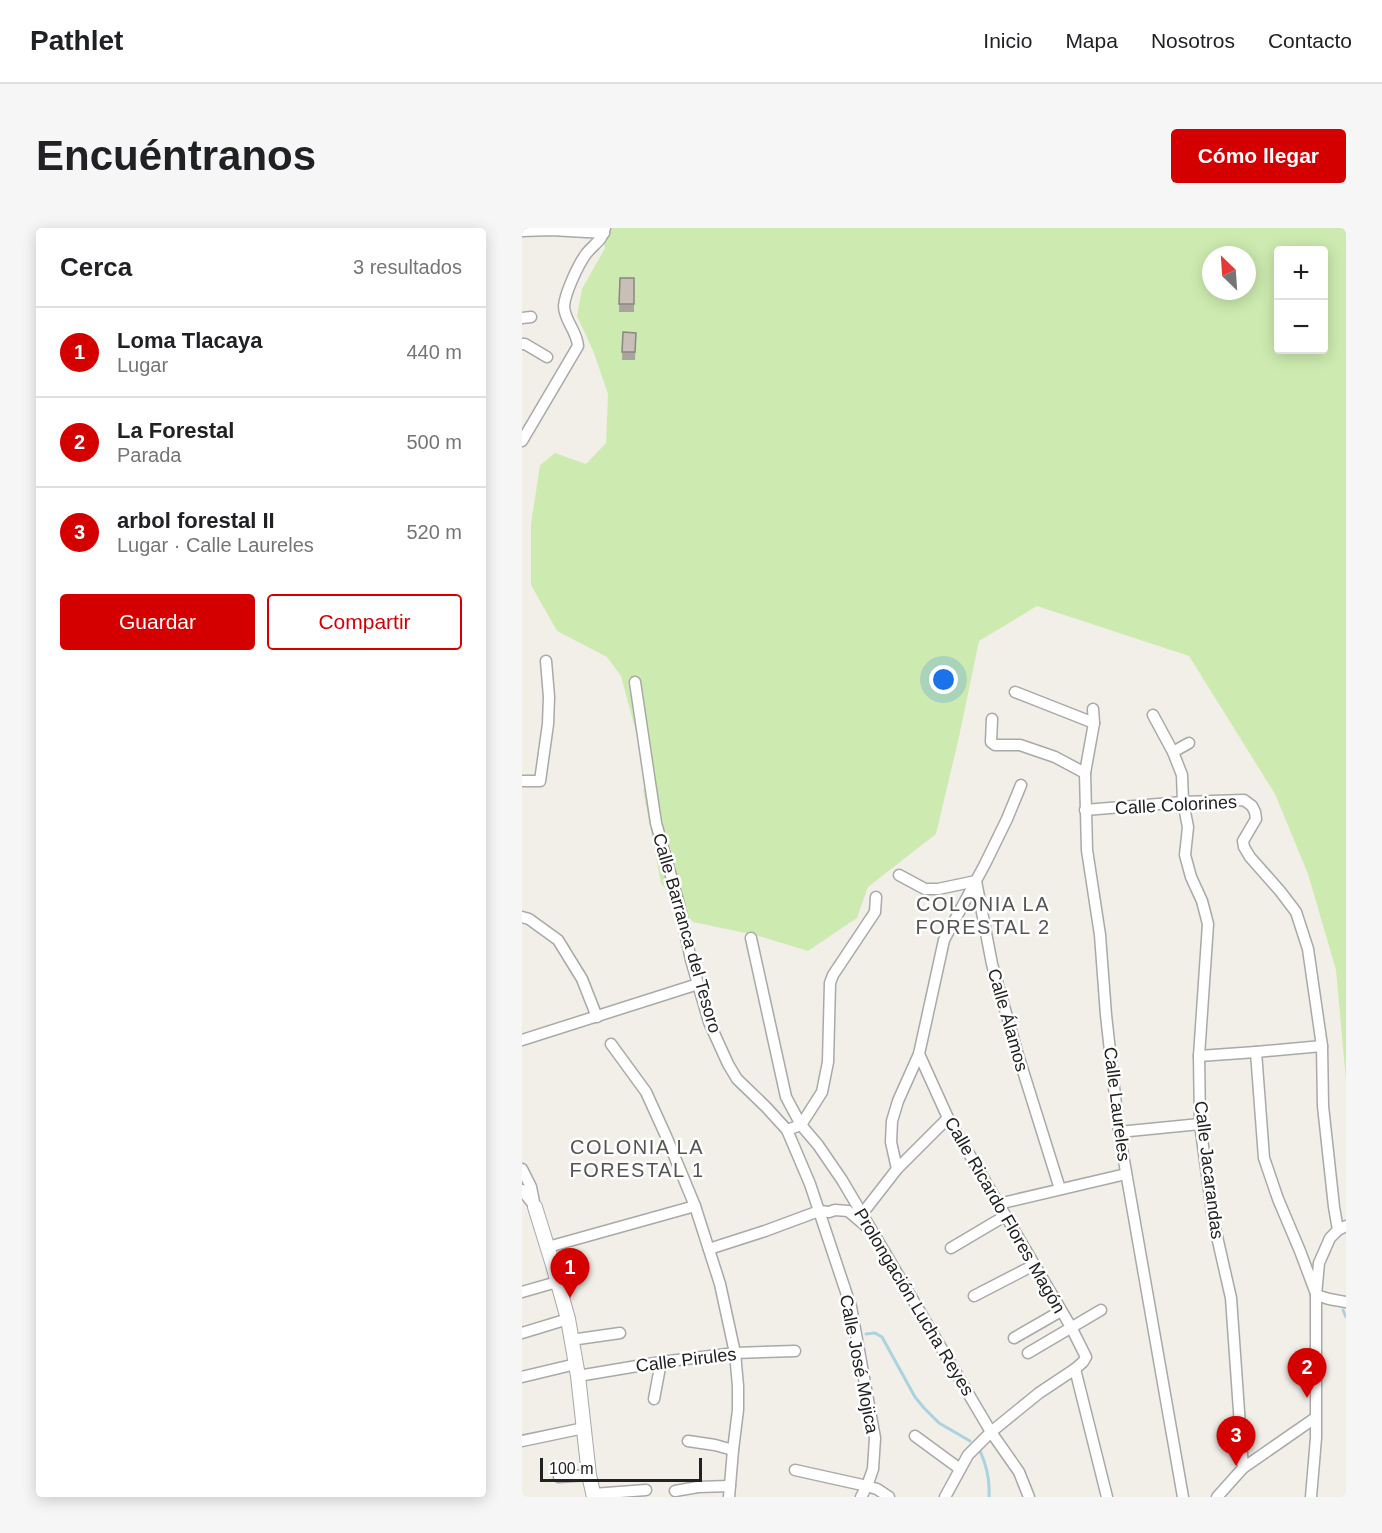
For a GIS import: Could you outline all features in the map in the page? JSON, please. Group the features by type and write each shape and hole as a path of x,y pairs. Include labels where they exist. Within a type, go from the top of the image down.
{"street":[{"path":"522,231 605,230 599,241 586,254 568,288 564,305 578,346 522,441"},
{"path":"522,344 547,357"},
{"path":"522,781 540,781 548,724 549,697 546,661"},
{"name":"Calle Barranca del Tesoro","path":"636,682 656,822 709,1022 737,1079 787,1130"},
{"path":"1015,692 1094,723"},
{"name":"Calle Laureles","path":"1093,709 1094,723 1085,773 1087,850 1100,935 1119,1132 1183,1497"},
{"name":"Calle Jacarandas","path":"1153,715 1173,752 1182,775 1188,827 1185,855 1191,877 1206,912 1208,924 1199,1056 1200,1124 1213,1220 1231,1298 1243,1468"},
{"path":"992,719 991,742 1020,745 1055,758 1085,773"},
{"path":"1173,752 1189,743"},
{"path":"897,1169 891,1142 892,1121 898,1101 919,1054 944,940 1007,819 1021,785"},
{"name":"Calle Colorines","path":"1085,810 1244,800 1252,806 1256,819 1244,841 1244,847 1296,912 1308,949 1322,1046 1323,1106 1334,1207 1342,1228"},
{"path":"899,875 925,889 938,889 976,881"},
{"name":"Calle Álamos","path":"976,881 992,963 1060,1189"},
{"path":"787,1130 801,1125 822,1092 828,1062 830,983 875,912 876,897"},
{"path":"522,917 529,919 558,940 582,979 597,1017"},
{"name":"Prolongación Lucha Reyes","path":"751,938 786,1097 801,1125 842,1180 992,1432 1019,1472 1029,1497"},
{"path":"522,1040 698,984"},
{"path":"611,1044 646,1092 695,1206 720,1284 735,1353 738,1410 729,1492 698,1487 675,1491"},
{"path":"1199,1056 1322,1046"},
{"path":"1256,1052 1264,1158 1316,1295"},
{"name":"Calle Ricardo Flores Magón","path":"919,1054 948,1118 1071,1327 1086,1357 1076,1369"},
{"path":"862,1214 897,1169 948,1118"},
{"path":"1119,1132 1200,1124"},
{"name":"Calle José Mojica","path":"787,1130 819,1211 851,1307 874,1438 873,1469 861,1497"},
{"path":"522,1169 524,1189 535,1207 567,1319 578,1370 594,1495 646,1490"},
{"path":"998,1204 1126,1174"},
{"path":"548,1247 695,1206"},
{"path":"709,1249 819,1211 848,1211 871,1231"},
{"path":"951,1248 1005,1216"},
{"path":"1311,1497 1316,1438 1316,1295 1319,1263 1330,1238 1342,1228"},
{"path":"974,1296 1034,1265"},
{"path":"522,1292 557,1282"},
{"path":"1316,1295 1346,1302"},
{"path":"1028,1353 1101,1310"},
{"path":"1014,1338 1061,1311"},
{"path":"522,1333 567,1319"},
{"path":"571,1340 620,1333"},
{"name":"Calle Pirules","path":"522,1377 735,1353 795,1351"},
{"path":"654,1400 661,1362"},
{"path":"945,1497 968,1455 1039,1393 1076,1369 1107,1497"},
{"path":"1217,1497 1243,1468 1315,1418"},
{"path":"522,1441 584,1428"},
{"path":"915,1436 960,1469"},
{"path":"688,1441 733,1450"},
{"path":"795,1470 867,1486 889,1497"},
{"path":"559,1477 590,1475"},
{"path":"1228,1497 1229,1483"}],"green space":[{"path":"599,228 1346,228 1346,1081 1336,970 1308,874 1275,794 1189,656 1037,606 979,641 936,834 868,887 857,918 808,951 755,935 693,922 661,883 643,790 650,784 621,676 607,657 557,631 531,585 531,524 540,465 555,453 586,464 606,443 608,394 594,353 577,316 582,289 605,248"}],"building":[{"path":"620,278 634,278 634,304 619,304"},
{"path":"623,332 636,333 635,352 622,352"}],"waterway":[{"path":"1343,1310 1346,1317"},
{"path":"866,1334 875,1333 882,1337 915,1397 924,1408 939,1423 970,1441"},
{"path":"980,1451 988,1474 989,1497"}],"place":[{"name":"Loma Tlacaya","path":"570,1298"},
{"name":"La Forestal","path":"1307,1398"},
{"name":"arbol forestal II","path":"1236,1466"}],"district":[{"name":"COLONIA LA FORESTAL 2","path":"983,916"},
{"name":"COLONIA LA FORESTAL 1","path":"637,1158"}]}
